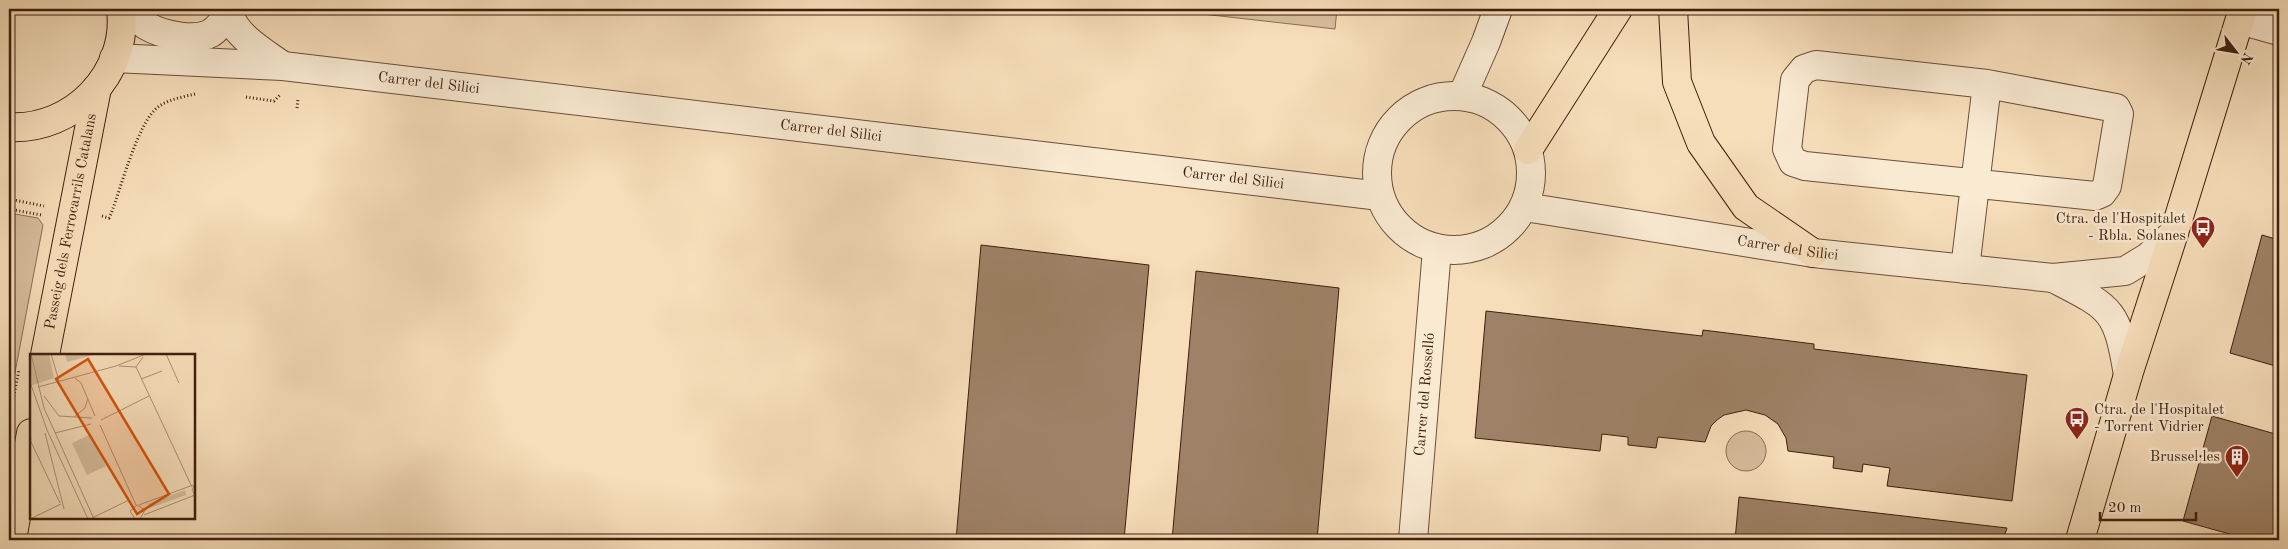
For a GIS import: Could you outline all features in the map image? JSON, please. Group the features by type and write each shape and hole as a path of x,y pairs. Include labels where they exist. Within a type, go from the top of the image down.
{"main road":[{"path":"9,127 27,127 53,120 77,107 97,88 114,58 121,32 121,9"},
{"path":"1528,150 1618,9"},
{"path":"1673,9 1677,82 1701,143 1746,207 1813,253"},
{"path":"2080,540 2128,374 2174,234 2241,14"},
{"name":"Passeig dels Ferrocarrils Catalans","path":"45,354 97,88"},
{"path":"12,540 30,439"}],"street":[{"path":"126,9 148,26 170,34 199,37 211,33 221,25 229,11"},
{"path":"1463,94 1498,9"},
{"path":"229,11 236,27 244,36 283,66"},
{"path":"2241,14 2279,31"},
{"name":"Carrer del Silici","path":"114,58 283,66 1380,196"},
{"path":"1816,65 1987,84 2116,108 2119,114 2106,186 2102,193 2095,196 1976,183 1805,166 1793,162 1787,149 1795,80 1804,69 1816,65"},
{"path":"1965,269 1987,84"},
{"path":"1463,94 1477,97 1490,103 1512,120 1520,131 1528,150 1531,168 1525,206 1508,230 1485,245 1464,250 1438,249 1402,230 1392,220 1380,196 1376,179 1380,152 1396,121 1417,104 1450,95 1463,94"},
{"name":"Carrer del Silici","path":"1525,206 1813,253 2053,278 2125,271 2148,257 2174,234"},
{"name":"Carrer del Rosselló","path":"1413,540 1438,249"},
{"name":"Carrer del Silici","path":"2053,278 2093,298 2109,310 2121,335 2128,374"}],"path":[{"path":"105,217 109,218 111,214 140,134 154,111 170,100 198,94"},
{"path":"245,97 274,101 280,95"},
{"path":"297,108 298,98"},
{"name":"Passeig dels Ferrocarrils Catalans","path":"9,199 44,206"},
{"name":"Passeig dels Ferrocarrils Catalans","path":"9,209 44,216"}],"shaded area":[{"path":"1158,9 1337,9 1335,29"},
{"path":"9,213 38,218 43,225 9,404"},
{"path":"1742,431 1750,431 1757,434 1763,440 1766,451 1763,462 1757,468 1750,471 1742,471 1735,468 1729,462 1726,455 1726,447 1729,440 1735,434"}],"building":[{"path":"2262,235 2279,240 2279,367 2230,353"},
{"path":"981,245 1149,265 1124,540 956,540"},
{"path":"1196,271 1339,288 1317,540 1172,540"},
{"path":"1486,311 1702,336 1703,330 1814,344 1814,349 2027,375 2012,501 1887,486 1890,468 1863,464 1862,472 1833,468 1834,457 1788,451 1786,438 1778,424 1765,415 1746,410 1724,415 1717,420 1711,426 1705,442 1658,437 1656,448 1628,445 1628,437 1602,434 1600,451 1475,438"},
{"name":"Brussel·les","path":"2212,416 2279,435 2279,540 2251,540 2183,521"},
{"path":"1739,497 2007,528 2003,540 1735,540"}],"place":[{"name":"Ctra. de l'Hospitalet - Rbla. Solanes","path":"2203,249"},
{"name":"Ctra. de l'Hospitalet - Torrent Vidrier","path":"2077,440"},
{"name":"Brussel·les","path":"2237,478"}]}
